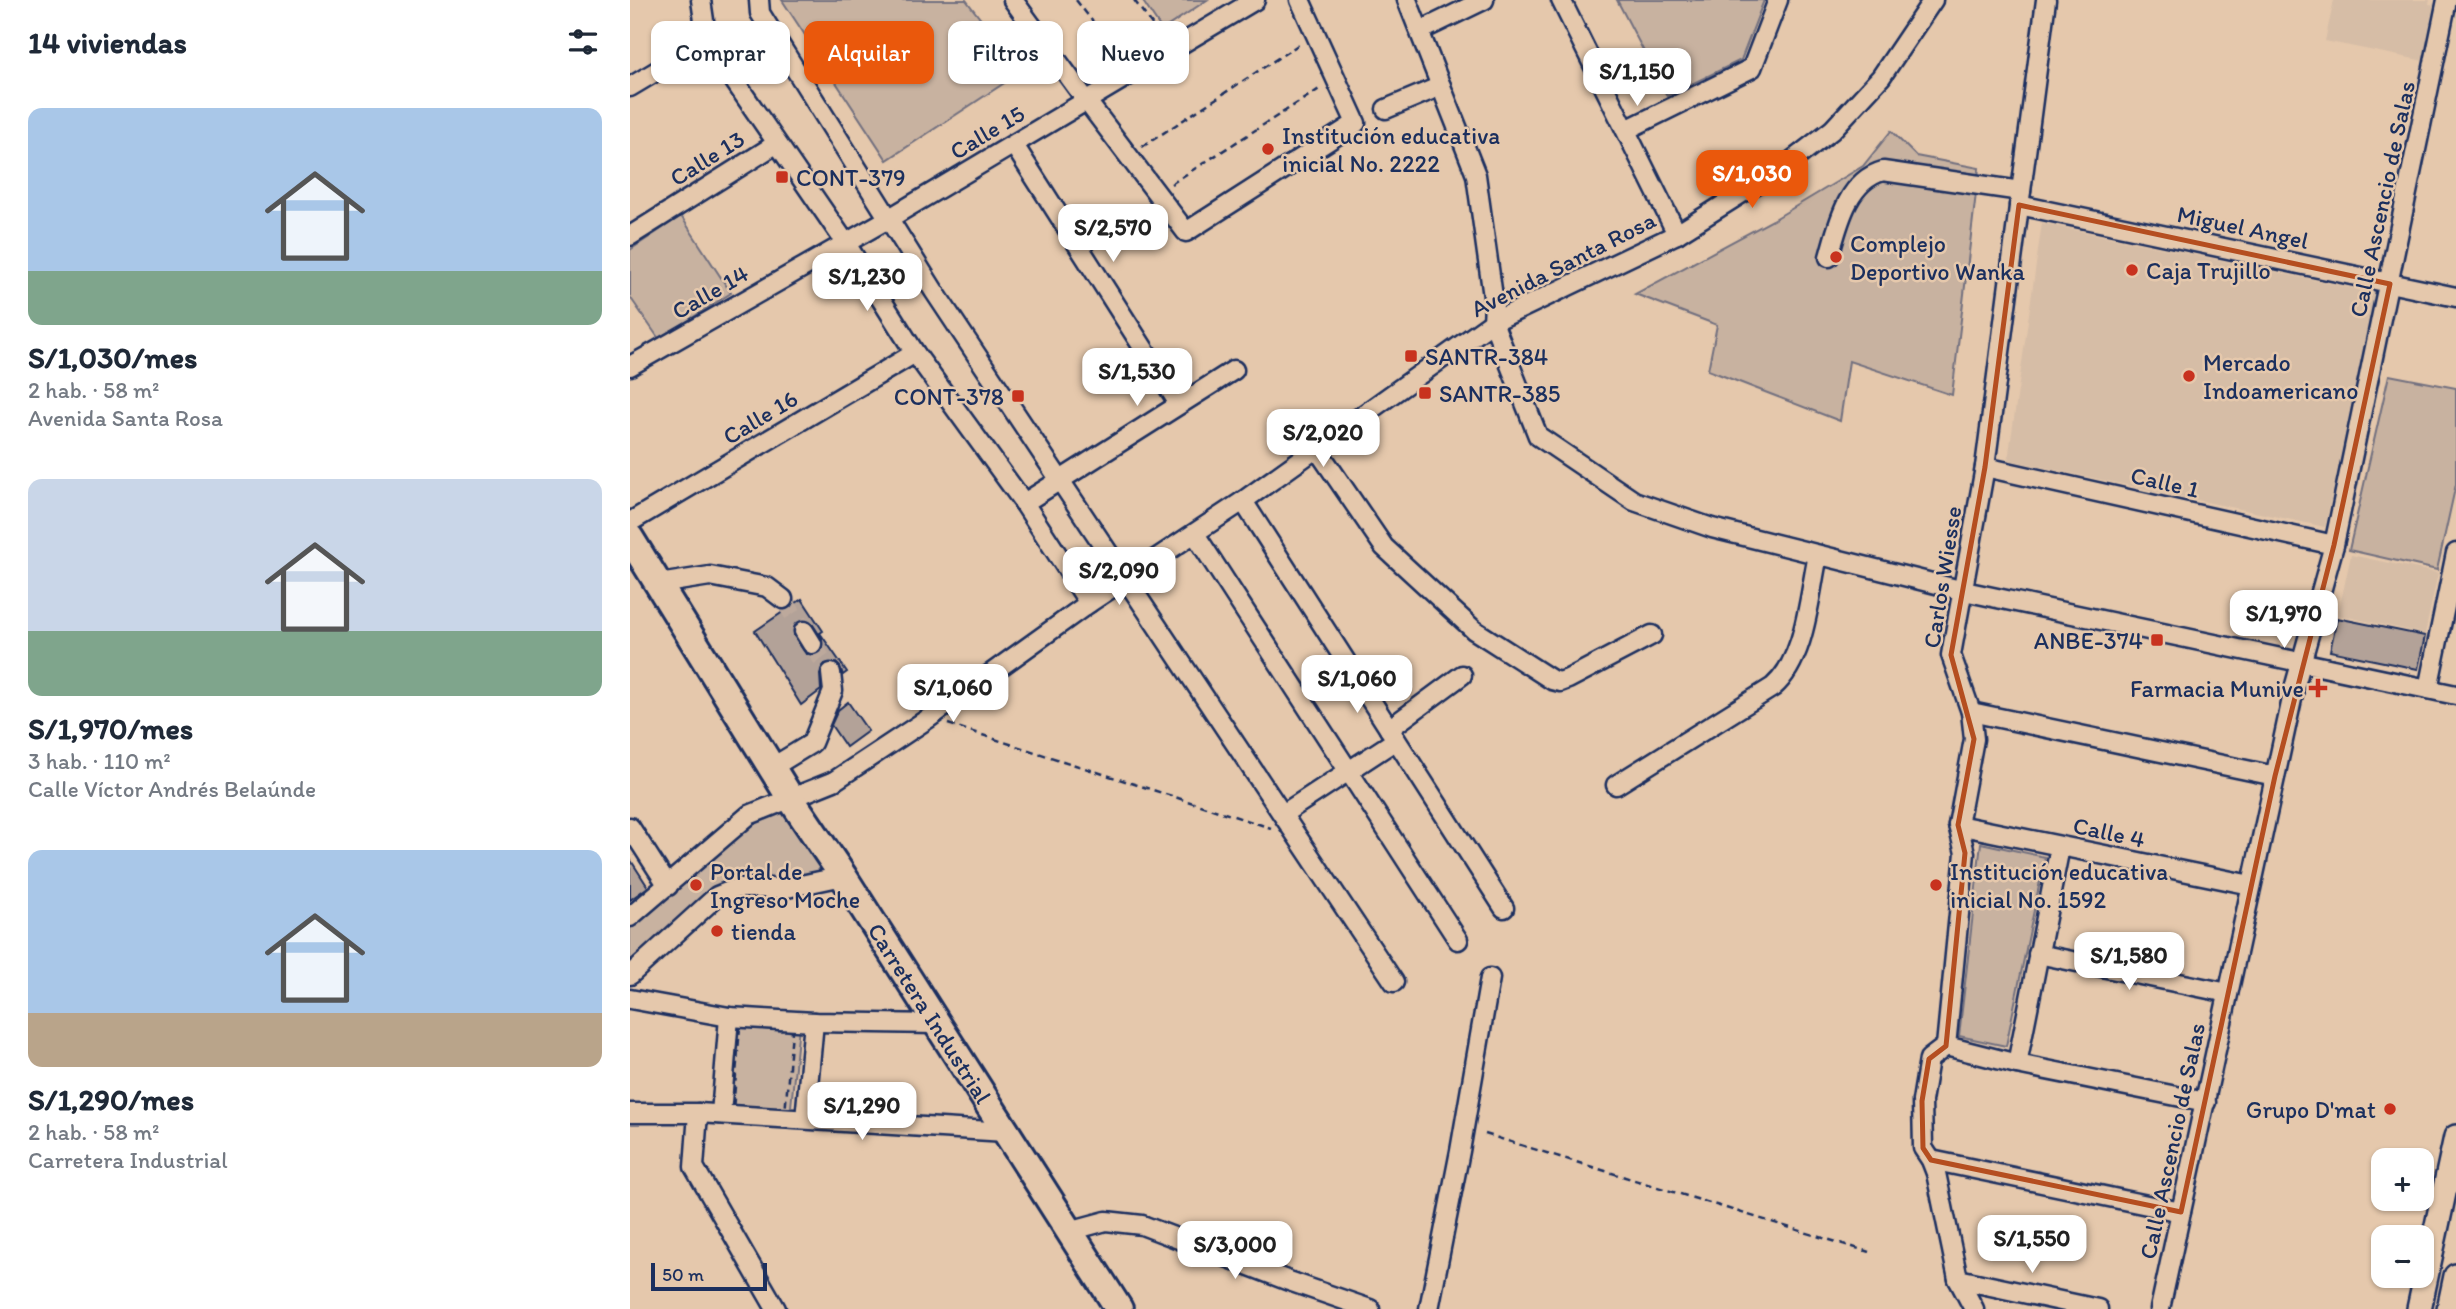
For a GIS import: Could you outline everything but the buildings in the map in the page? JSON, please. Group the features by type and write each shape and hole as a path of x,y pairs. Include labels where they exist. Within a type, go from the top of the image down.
{"highway":[{"name":"Carretera Industrial","path":"632,547 659,584 771,768 843,876 1119,1309"}],"main road":[{"path":"2419,1309 2446,1231 2456,1138"},
{"path":"2449,1309 2456,1276"}],"street":[{"path":"701,0 704,21"},
{"path":"759,0 760,13 888,219 1394,982"},
{"path":"1013,0 1186,232 1356,123 1300,0"},
{"name":"Calle 15","path":"1189,39 1255,0"},
{"path":"1407,0 1476,175 1494,304 1493,322 1538,436 1634,501 1712,528 1964,591 2456,695"},
{"path":"1420,31 1484,0"},
{"path":"1561,0 1677,234"},
{"path":"1626,130 1752,68 1778,0"},
{"name":"Avenida Santa Rosa","path":"630,917 749,815 834,781 929,718 1089,603 1243,501 1493,322 1677,234 1786,166 1832,130 1881,77 1933,0"},
{"name":"Carlos Wiesse","path":"1946,1046 1965,853 1958,825 1974,739 1971,712 1951,655 1985,467 2046,0"},
{"name":"Calle Ascencio de Salas","path":"2160,1309 2300,662 2334,545 2447,0"},
{"path":"630,87 651,74"},
{"path":"735,84 845,242 915,353 1024,503 1089,603"},
{"name":"Calle 15","path":"888,219 1114,84"},
{"path":"1386,109 1441,86"},
{"name":"Calle 13","path":"630,236 776,144"},
{"path":"1014,145 1179,404"},
{"name":"Miguel Angel","path":"1829,257 1840,217 1854,192 1873,174 1883,171 2020,198 2456,297"},
{"name":"Calle 14","path":"630,366 888,219"},
{"name":"Calle 16","path":"630,522 915,353"},
{"path":"1024,503 1234,370"},
{"path":"1317,449 1384,547 1474,631 1552,680 1560,682 1568,679 1652,635"},
{"name":"Calle 1","path":"1985,467 2334,545"},
{"path":"1243,501 1504,908"},
{"path":"1195,534 1458,940"},
{"path":"2428,689 2456,553"},
{"path":"1616,785 1780,681 1791,667 1798,649 1818,555"},
{"path":"659,584 710,576 767,587 783,599"},
{"path":"771,768 811,743 817,735 833,691 831,673"},
{"path":"1283,814 1348,771 1462,675"},
{"path":"1971,712 2275,776"},
{"name":"Calle 4","path":"1958,825 2251,886"},
{"path":"630,827 668,886"},
{"path":"2017,1064 2060,847"},
{"path":"630,975 718,896 737,888 787,888 843,876"},
{"path":"2038,954 2228,993"},
{"path":"1429,1309 1490,978"},
{"path":"630,999 729,1017 814,1022 936,1024"},
{"path":"721,1114 729,1017"},
{"path":"805,1119 814,1022"},
{"path":"1974,1309 1958,1279 1931,1160 1923,1148 1922,1101 1929,1059 1946,1046 2017,1064 2206,1102"},
{"path":"630,1113 721,1114 1006,1132"},
{"path":"698,1113 694,1167 776,1309"},
{"path":"1931,1160 2181,1212"},
{"path":"1069,1231 1106,1221 1142,1224 1370,1309"},
{"path":"1958,1279 2098,1309"}],"path":[{"path":"1076,0 1092,21"},
{"path":"1134,0 1150,21"},
{"path":"1129,156 1315,33"},
{"path":"1157,193 1336,78"},
{"path":"929,718 1298,836"},
{"path":"740,1027 792,1031 785,1114 733,1110 740,1027"},
{"path":"1485,1134 1869,1252"}],"highlighted area":[{"path":"2019,205 2390,284 2334,545 2275,776 2181,1212 1931,1160 1923,1148 1922,1101 1929,1059 1946,1046 1965,853 1958,825 1974,739 1951,655 1985,467"}],"shaded area":[{"path":"782,0 966,0 982,21 948,21 948,84 1003,84 887,160 837,84 934,84 934,21 804,21 804,34"},
{"path":"1142,0 1207,0 1176,21 1156,21"},
{"path":"1617,0 1764,0 1741,60 1667,96"},
{"path":"2334,0 2430,0 2429,4 2436,5 2424,61 2325,41"},
{"name":"Complejo Deportivo Wanka","path":"1891,131 1916,156 1979,168 1952,395 1849,361 1840,421 1708,370 1717,325 1635,294 1773,220 1863,166"},
{"path":"681,216 731,293 659,339 630,297 630,250"},
{"name":"Mercado Indoamericano","path":"2042,223 2376,293 2325,527 2008,460"},
{"path":"2389,375 2456,388 2456,484 2437,570 2349,550"},
{"path":"2351,555 2438,573 2425,634 2338,615"},
{"path":"791,799 843,876 737,888 630,975 630,917 749,815"},
{"path":"1981,843 2045,857 2006,1046 1959,1036"},
{"path":"732,1020 799,1026 790,1117 723,1111"}],"tunnel":[{"path":"783,599 804,631"},
{"path":"812,644 831,673"}],"place":[{"name":"Institución educativa inicial No. 2222","path":"1268,149"},
{"name":"CONT-379","path":"782,177"},
{"name":"Complejo Deportivo Wanka","path":"1836,257"},
{"name":"Caja Trujillo","path":"2132,270"},
{"name":"SANTR-384","path":"1411,356"},
{"name":"Mercado Indoamericano","path":"2189,376"},
{"name":"SANTR-385","path":"1425,393"},
{"name":"CONT-378","path":"1018,396"},
{"name":"ANBE-374","path":"2157,640"},
{"name":"Farmacia Munive","path":"2318,688"},
{"name":"Portal de Ingreso Moche","path":"696,885"},
{"name":"Institución educativa inicial No. 1592","path":"1936,885"},
{"name":"tienda","path":"717,931"},
{"name":"Grupo D'mat","path":"2390,1109"}]}
